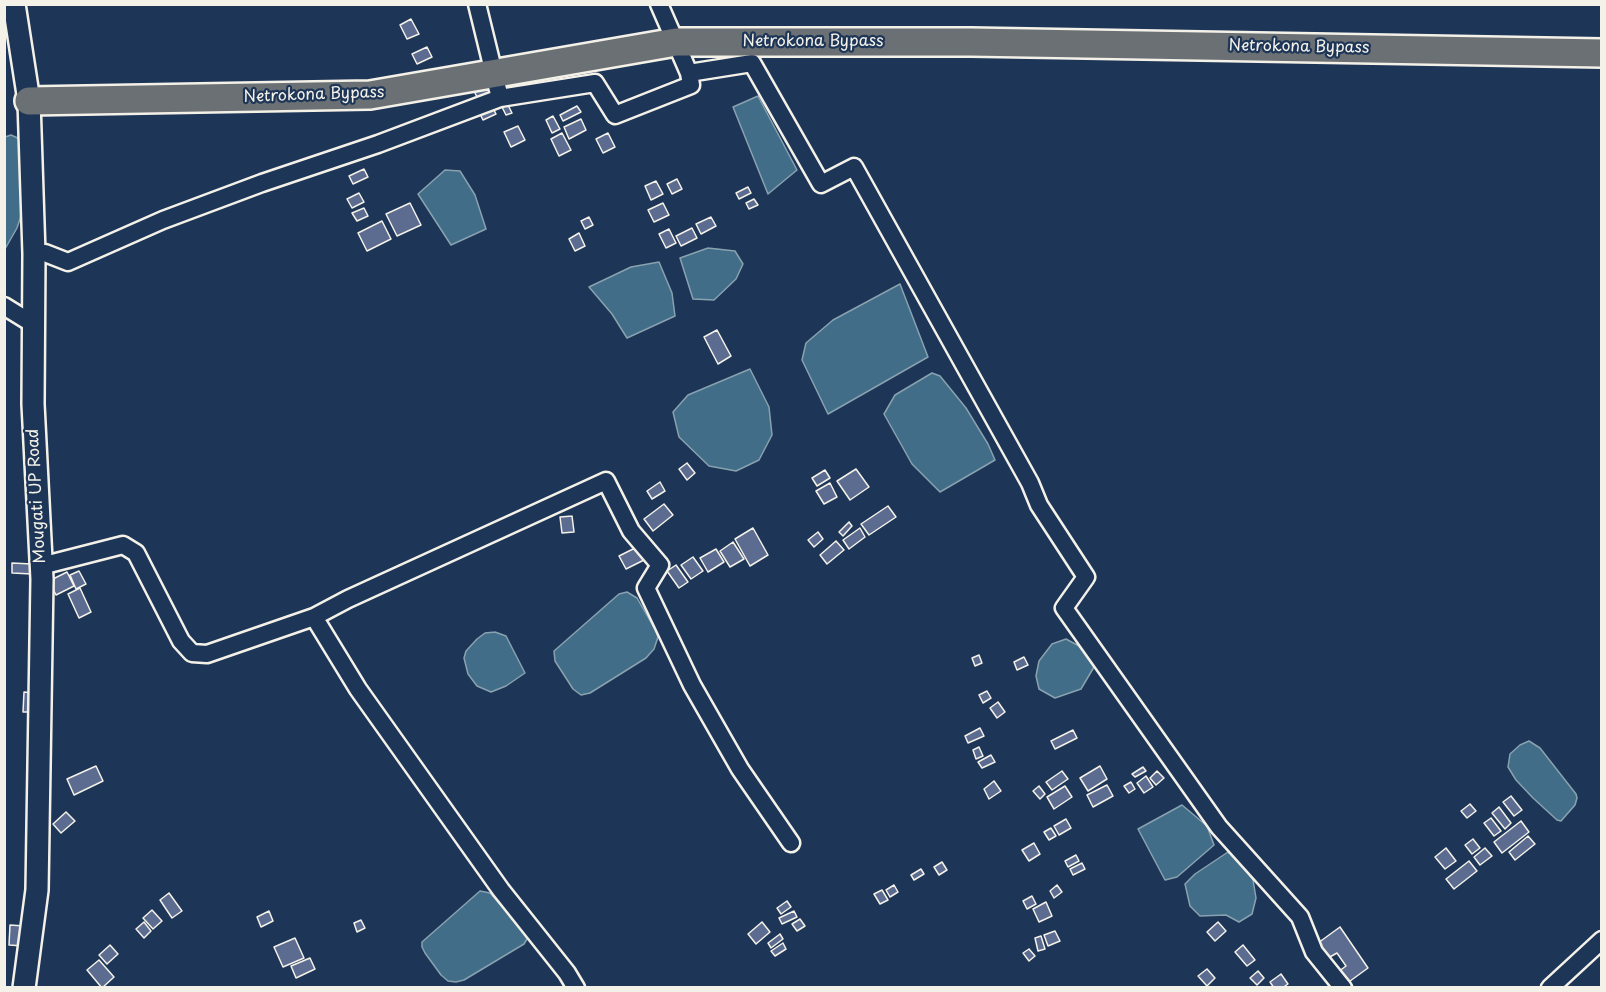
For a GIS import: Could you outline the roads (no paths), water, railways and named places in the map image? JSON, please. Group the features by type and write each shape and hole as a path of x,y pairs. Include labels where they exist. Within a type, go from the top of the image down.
{"main road":[{"name":"Netrokona Bypass","path":"29,101 370,95 497,86 675,42 971,42 1602,52"}],"street":[{"name":"Mougati UP Road","path":"14,4 29,101 34,254 33,404 41,566 37,890 24,987"},
{"path":"477,4 497,86"},
{"path":"34,254 45,253 68,262 163,220 262,183 378,144 497,86 595,84 615,115 691,85 689,73 659,4"},
{"path":"689,73 753,63 821,184 854,167 1030,483 1039,505 1086,577 1064,609 1220,827 1300,916 1314,952 1343,987"},
{"path":"4,306 33,324"},
{"path":"41,566 123,545 136,554 181,641 192,653 207,654 314,617 409,570 606,481 631,531 660,565 646,588 692,685 740,769 791,843"},
{"path":"314,617 358,689 501,890 576,987"},
{"path":"1550,987 1602,940"}],"water":[{"path":"758,96 797,170 768,194 733,107"},
{"path":"11,135 20,139 19,158 23,195 22,213 17,228 5,249 5,137"},
{"path":"445,170 460,171 475,195 486,229 451,245 418,194"},
{"path":"708,248 735,251 743,264 736,279 714,300 693,299 680,258"},
{"path":"659,262 672,293 675,316 627,338 612,314 589,287 631,267"},
{"path":"900,284 928,357 828,414 802,360 806,343 833,320"},
{"path":"750,369 769,407 772,435 759,460 736,471 709,466 679,437 673,412 688,395"},
{"path":"932,373 940,376 966,408 995,460 940,492 912,464 884,414 895,395"},
{"path":"627,592 637,598 656,631 658,637 654,649 646,658 590,693 581,695 573,689 555,661 554,651 619,594"},
{"path":"495,632 506,636 525,673 506,686 491,692 477,686 468,674 464,658 466,651 477,639 485,633"},
{"path":"1066,639 1079,646 1094,667 1081,689 1055,698 1039,689 1036,676 1039,661 1052,644"},
{"path":"1529,741 1540,748 1576,794 1575,805 1561,821 1533,798 1516,780 1508,767 1510,754"},
{"path":"1182,805 1207,826 1214,845 1177,877 1165,880 1138,829"},
{"path":"1228,852 1236,857 1249,872 1256,898 1252,914 1239,922 1226,915 1200,916 1190,906 1185,884 1195,874"},
{"path":"480,891 490,893 526,933 527,939 524,944 464,980 448,981 425,953 422,942"}]}
